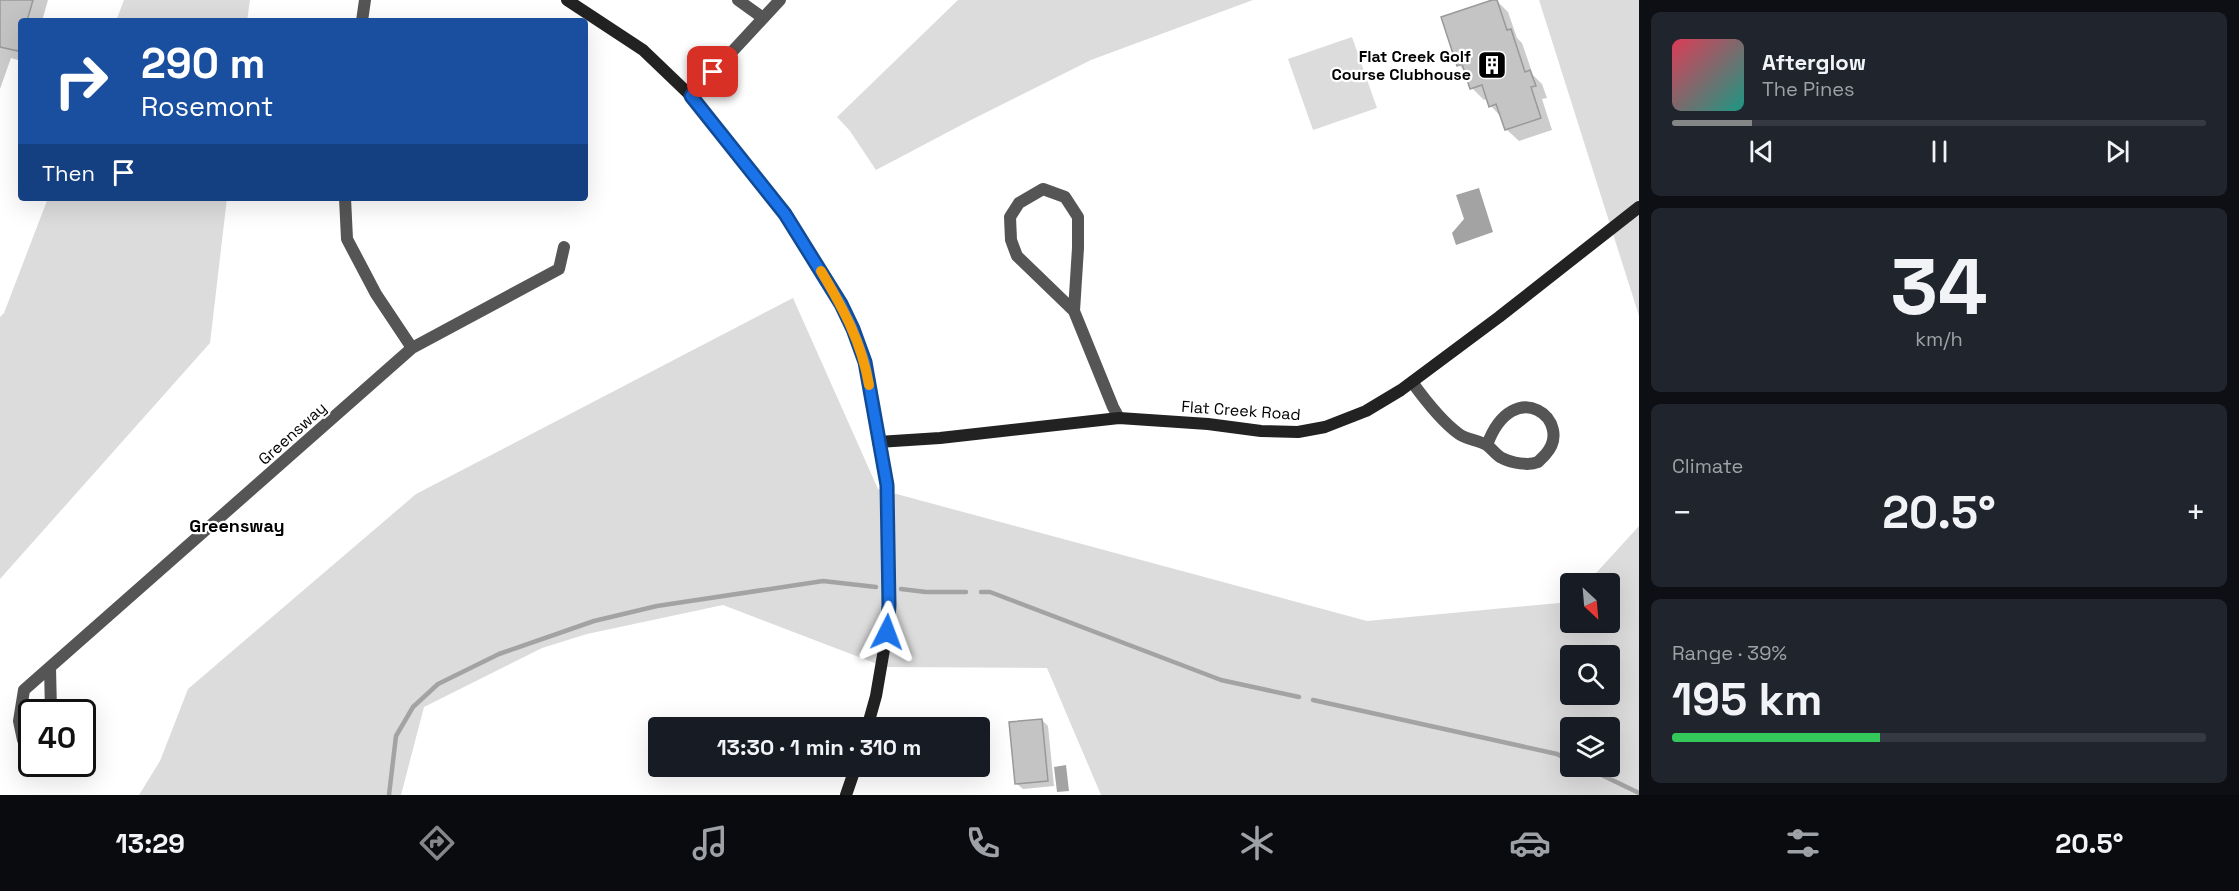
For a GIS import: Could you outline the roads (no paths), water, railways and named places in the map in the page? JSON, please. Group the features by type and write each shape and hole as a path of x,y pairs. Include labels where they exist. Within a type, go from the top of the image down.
{"street":[{"path":"362,18 365,0"},
{"path":"567,0 643,50 691,96 785,214 841,304 853,329 865,362 887,485 889,605 887,632 870,717"},
{"path":"738,0 764,18"},
{"path":"691,96 780,0"},
{"path":"1074,311 1078,217 1065,197 1044,189 1019,203 1014,210 1010,217 1011,240 1017,256 1074,311 1119,418"},
{"path":"345,201 347,239 376,294 412,348"},
{"name":"Flat Creek Road","path":"878,442 939,438 1119,418 1298,432 1325,427 1366,411 1412,382 1639,207"},
{"name":"Greensway","path":"21,699 24,690 412,348 559,269 564,247"},
{"path":"1412,382 1460,435 1486,444 1504,459 1522,464 1539,462 1551,448 1555,434 1547,418 1534,408 1517,407 1501,418 1486,444"},
{"path":"50,667 51,699"},
{"path":"846,795 852,777"}],"waterway":[{"path":"389,795 396,736 413,707 438,684 499,654 594,621 657,606 823,581 876,587"},
{"path":"901,589 926,592 966,592"},
{"path":"981,592 990,592 1221,680 1299,697"},
{"path":"1313,700 1560,756"},
{"path":"1606,777 1639,793"}],"place":[{"name":"Flat Creek Golf Course Clubhouse","path":"1492,65"}],"district":[{"name":"Greensway","path":"237,526"}]}
